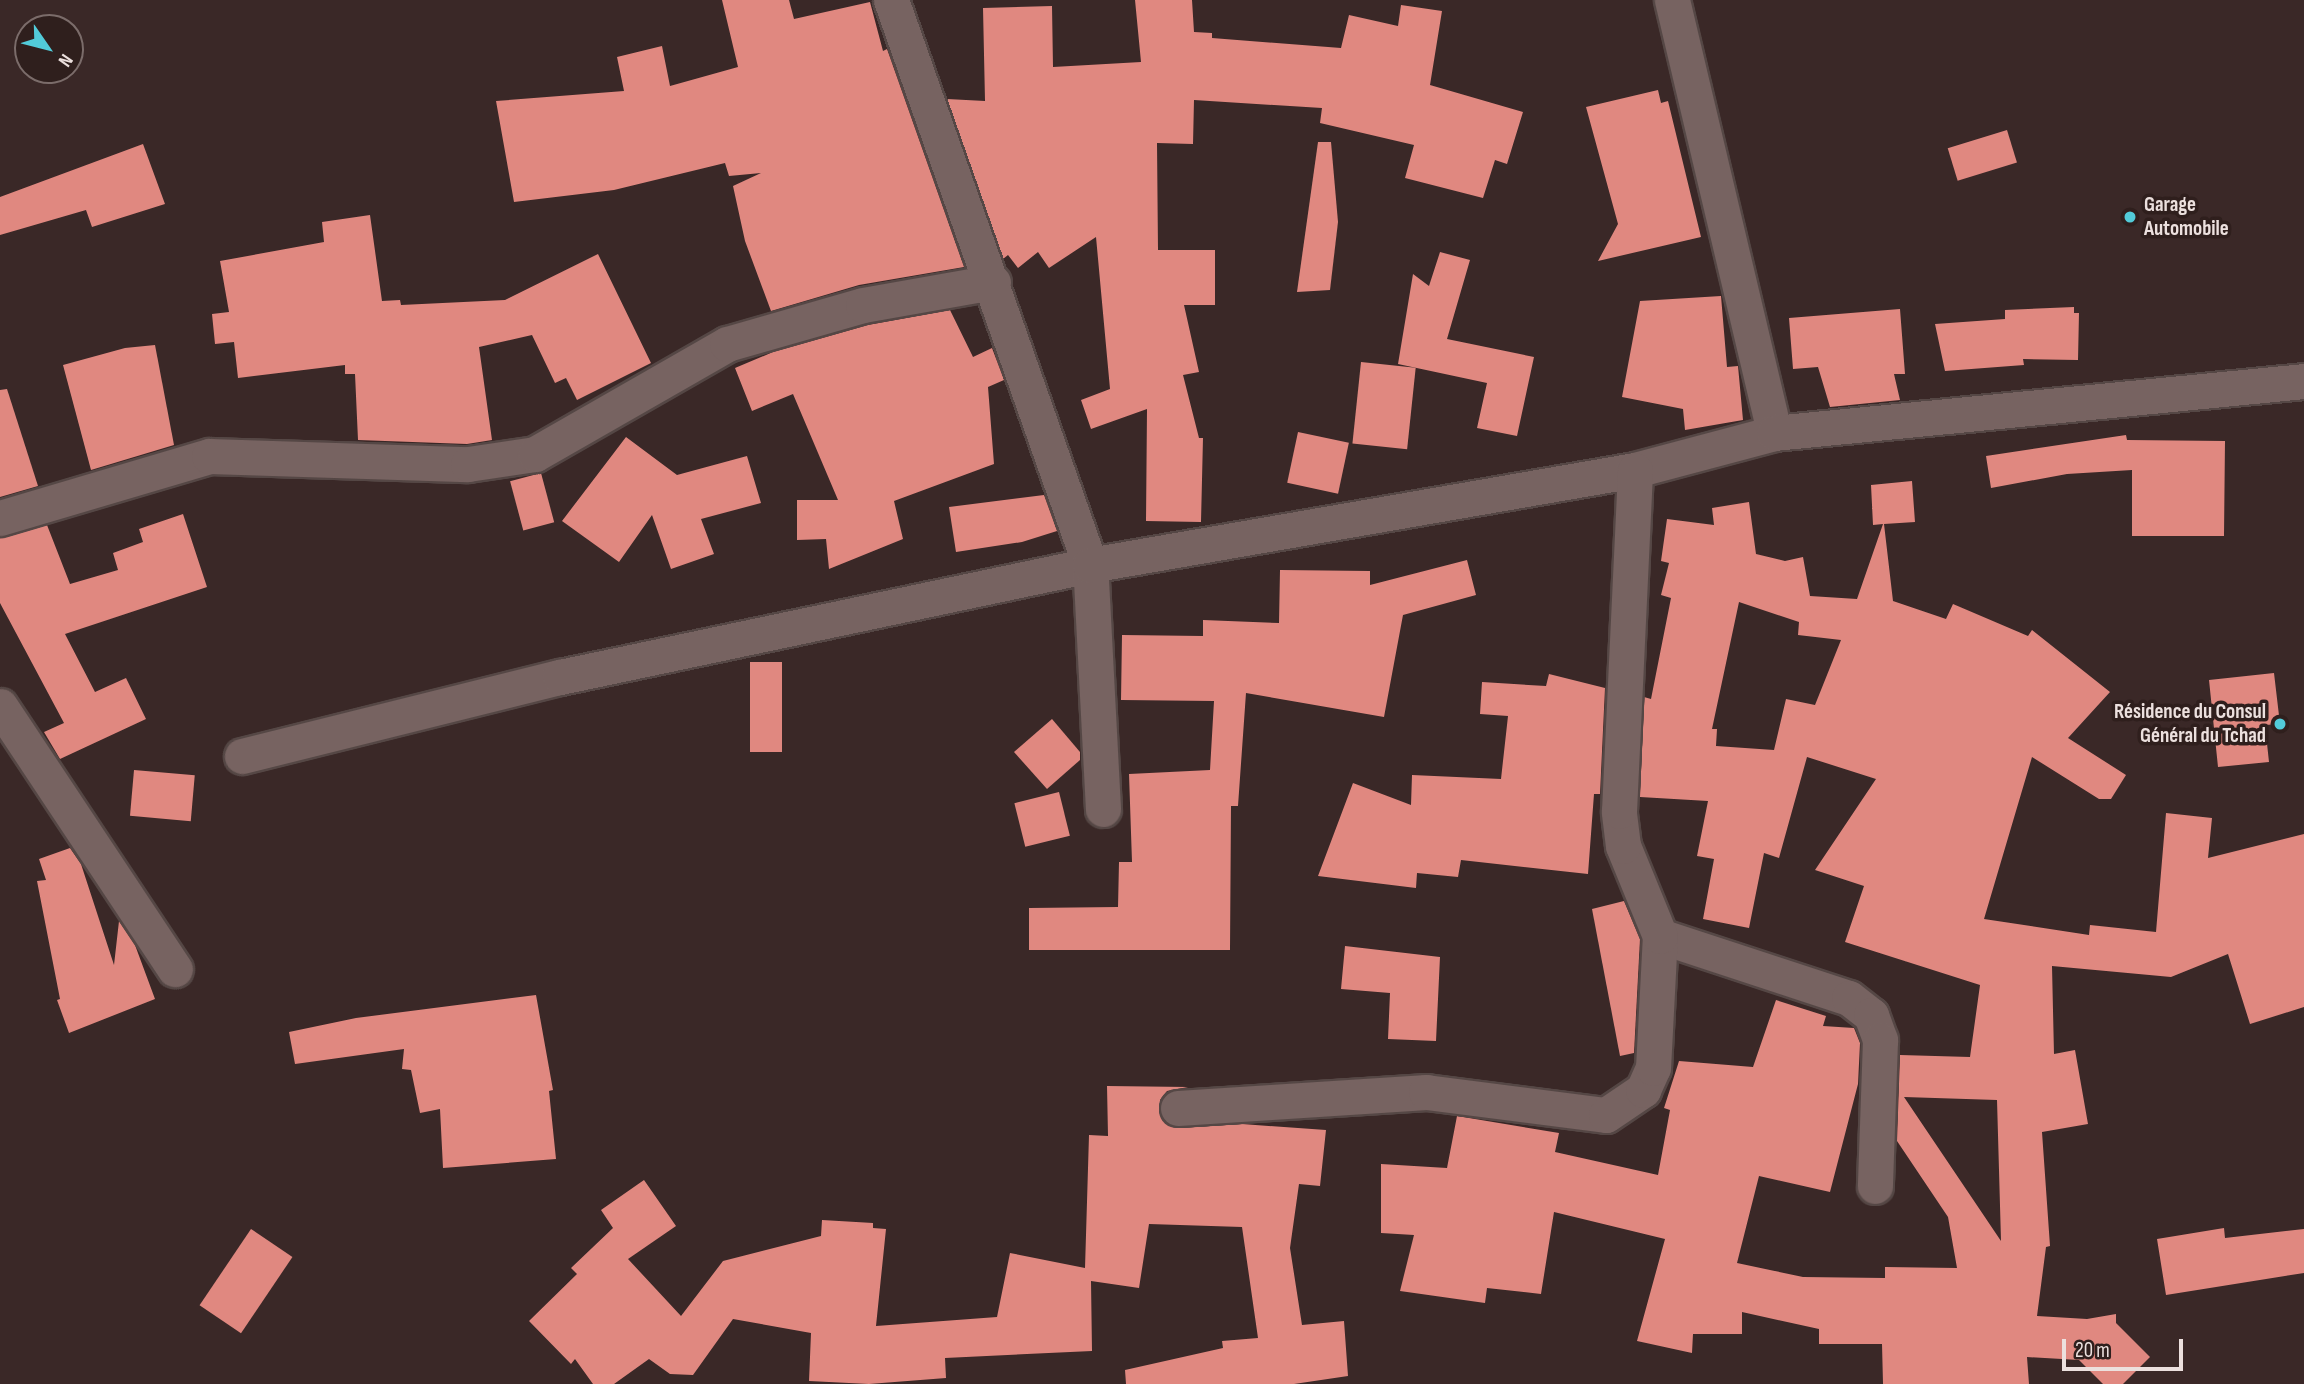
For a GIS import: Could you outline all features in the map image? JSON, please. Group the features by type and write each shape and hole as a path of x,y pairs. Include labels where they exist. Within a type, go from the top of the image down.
{"street":[{"path":"891,0 993,282 1090,565 1103,809"},
{"path":"1672,0 1774,433"},
{"path":"0,517 209,456 468,464 535,454 727,344 863,304 993,282"},
{"path":"242,756 561,677 1090,565 1635,470 1774,433 2304,381"},
{"path":"1178,1108 1426,1091 1606,1115 1643,1090 1653,1068 1660,936 1623,846 1619,811 1635,470"},
{"path":"0,706 175,969"},
{"path":"1660,936 1849,998 1871,1015 1880,1040 1875,1186"}],"building":[{"path":"722,0 789,0 794,19 870,2 883,51 887,49 964,267 859,285 771,311 745,241 733,186 761,173 729,176 725,163 614,190 514,202 496,101 624,91 617,57 662,46 670,86 738,67"},
{"path":"1135,0 1192,0 1194,32 1212,33 1212,38 1341,48 1349,15 1398,26 1401,5 1442,11 1430,85 1523,112 1507,164 1495,160 1483,198 1405,178 1414,145 1320,123 1322,108 1194,100 1193,144 1157,143 1158,250 1215,250 1215,305 1184,305 1199,372 1183,375 1199,438 1203,438 1201,522 1146,521 1147,409 1091,429 1081,400 1110,389 1096,237 1049,268 1038,252 1018,268 1008,255 1003,259 947,99 985,101 983,8 1052,6 1053,67 1141,62"},
{"path":"1658,90 1661,103 1668,101 1701,237 1598,261 1618,224 1586,107"},
{"path":"2007,130 2017,163 1958,181 1948,148"},
{"path":"1318,142 1331,142 1338,222 1330,290 1297,292"},
{"path":"143,144 165,204 92,227 86,210 0,235 0,197"},
{"path":"370,215 382,301 400,300 401,305 505,300 598,254 651,363 577,400 566,378 555,383 532,335 479,347 492,440 467,444 358,440 355,374 345,374 345,365 238,378 234,342 215,344 212,314 229,312 220,261 324,242 322,222"},
{"path":"1440,252 1470,260 1447,339 1534,357 1517,436 1477,428 1487,383 1398,364 1413,274 1429,286"},
{"path":"1721,296 1727,367 1738,366 1743,420 1685,430 1683,409 1622,397 1640,301"},
{"path":"2074,307 2074,313 2079,313 2078,360 2023,359 2024,365 1945,371 1935,324 2005,319 2005,310"},
{"path":"1900,309 1905,374 1894,374 1900,400 1830,407 1818,367 1793,369 1789,318"},
{"path":"950,310 973,357 992,348 1004,380 988,387 994,464 894,501 903,539 829,569 826,539 797,540 797,500 838,500 793,394 752,411 735,368 773,352 868,325"},
{"path":"155,345 174,445 91,470 63,365 125,348"},
{"path":"1361,362 1416,368 1407,449 1352,444"},
{"path":"7,389 38,486 0,497 0,390"},
{"path":"1298,432 1349,443 1338,494 1287,483"},
{"path":"2126,435 2127,440 2225,441 2224,536 2132,536 2132,470 2067,474 1991,488 1986,456"},
{"path":"626,437 677,475 747,456 761,503 701,519 714,554 671,569 652,515 619,562 562,521"},
{"path":"541,473 554,522 523,531 510,481"},
{"path":"1912,481 1915,522 1884,524 1893,601 1946,619 1953,604 2028,636 2032,630 2110,692 2068,738 2126,775 2111,799 2099,799 2032,757 1984,919 2089,935 2090,925 2156,932 2166,813 2212,818 2208,858 2304,834 2304,1007 2250,1024 2228,954 2171,977 2052,966 2054,1054 2075,1050 2088,1124 2042,1132 2050,1246 2046,1247 2037,1316 2087,1319 2116,1314 2116,1323 2150,1357 2123,1384 2103,1384 2079,1360 2027,1357 2029,1384 1883,1384 1882,1344 1819,1344 1819,1329 1742,1312 1742,1334 1693,1334 1692,1353 1637,1341 1665,1239 1554,1212 1541,1294 1487,1288 1485,1303 1400,1291 1414,1235 1381,1233 1381,1164 1447,1168 1457,1116 1559,1133 1555,1152 1658,1175 1670,1110 1664,1108 1679,1061 1753,1067 1776,1000 1826,1016 1823,1026 1854,1028 1860,1043 1858,1084 1830,1192 1759,1176 1737,1263 1803,1277 1885,1278 1885,1267 1957,1268 1948,1217 1897,1141 1900,1055 1970,1057 1980,985 1845,942 1864,886 1815,870 1876,779 1807,757 1779,858 1764,853 1749,928 1703,919 1714,859 1697,856 1708,801 1640,797 1644,697 1651,699 1671,598 1661,595 1669,563 1661,561 1667,519 1714,525 1712,508 1749,502 1756,554 1785,561 1803,557 1810,596 1857,599 1883,524 1873,525 1871,485","holes":["1739,602 1799,622 1798,635 1841,640 1815,705 1786,699 1774,750 1716,746 1717,729 1712,729","1904,1097 1997,1100 2001,1241"]},
{"path":"1044,495 1057,531 1022,542 956,552 949,507"},
{"path":"183,514 207,587 65,634 95,692 126,678 146,719 60,759 44,732 64,723 0,603 0,538 47,525 70,584 118,570 113,553 143,542 139,529"},
{"path":"1467,560 1476,595 1403,615 1384,717 1246,693 1238,806 1231,806 1230,950 1029,950 1029,908 1118,907 1119,862 1132,862 1129,774 1210,770 1214,701 1121,700 1122,635 1203,636 1203,620 1279,623 1280,570 1370,571 1370,585"},
{"path":"750,662 782,662 782,752 750,752"},
{"path":"2274,673 2280,724 2265,725 2269,762 2218,767 2209,680"},
{"path":"1549,674 1605,688 1600,794 1594,794 1588,874 1461,860 1458,877 1417,873 1416,888 1318,876 1353,783 1411,805 1412,775 1501,779 1508,716 1480,714 1482,682 1546,686"},
{"path":"1052,719 1080,752 1080,760 1047,789 1014,752"},
{"path":"134,770 195,775 191,821 130,816"},
{"path":"1059,792 1070,836 1025,847 1014,803"},
{"path":"70,848 81,864 114,965 119,921 135,945 155,999 69,1033 57,1000 60,999 37,881 46,880 39,859"},
{"path":"1624,901 1640,939 1634,1053 1620,1056 1592,909"},
{"path":"1345,946 1440,957 1436,1041 1388,1039 1390,993 1341,989"},
{"path":"536,995 553,1090 549,1091 556,1159 443,1168 440,1109 420,1113 411,1070 402,1069 404,1049 295,1064 289,1032 356,1018"},
{"path":"1107,1086 1188,1087 1167,1091 1160,1100 1162,1120 1179,1128 1242,1124 1326,1130 1320,1186 1299,1184 1290,1248 1302,1325 1344,1321 1348,1376 1294,1384 1126,1384 1125,1370 1223,1348 1222,1341 1258,1338 1242,1227 1149,1224 1139,1288 1091,1281 1092,1351 945,1358 946,1378 869,1384 809,1381 811,1333 733,1319 693,1375 670,1374 649,1359 614,1384 593,1384 575,1359 571,1364 529,1321 577,1274 571,1268 613,1228 601,1210 644,1180 676,1226 628,1259 681,1316 723,1261 821,1236 822,1220 873,1223 873,1228 886,1229 876,1326 997,1317 1010,1253 1085,1268 1089,1135 1108,1136"},
{"path":"2224,1228 2225,1238 2304,1229 2304,1273 2166,1295 2157,1239"},
{"path":"251,1229 292,1257 241,1333 200,1305"}],"place":[{"name":"Garage Automobile","path":"2130,217"},
{"name":"Résidence du Consul Général du Tchad","path":"2280,724"}]}
